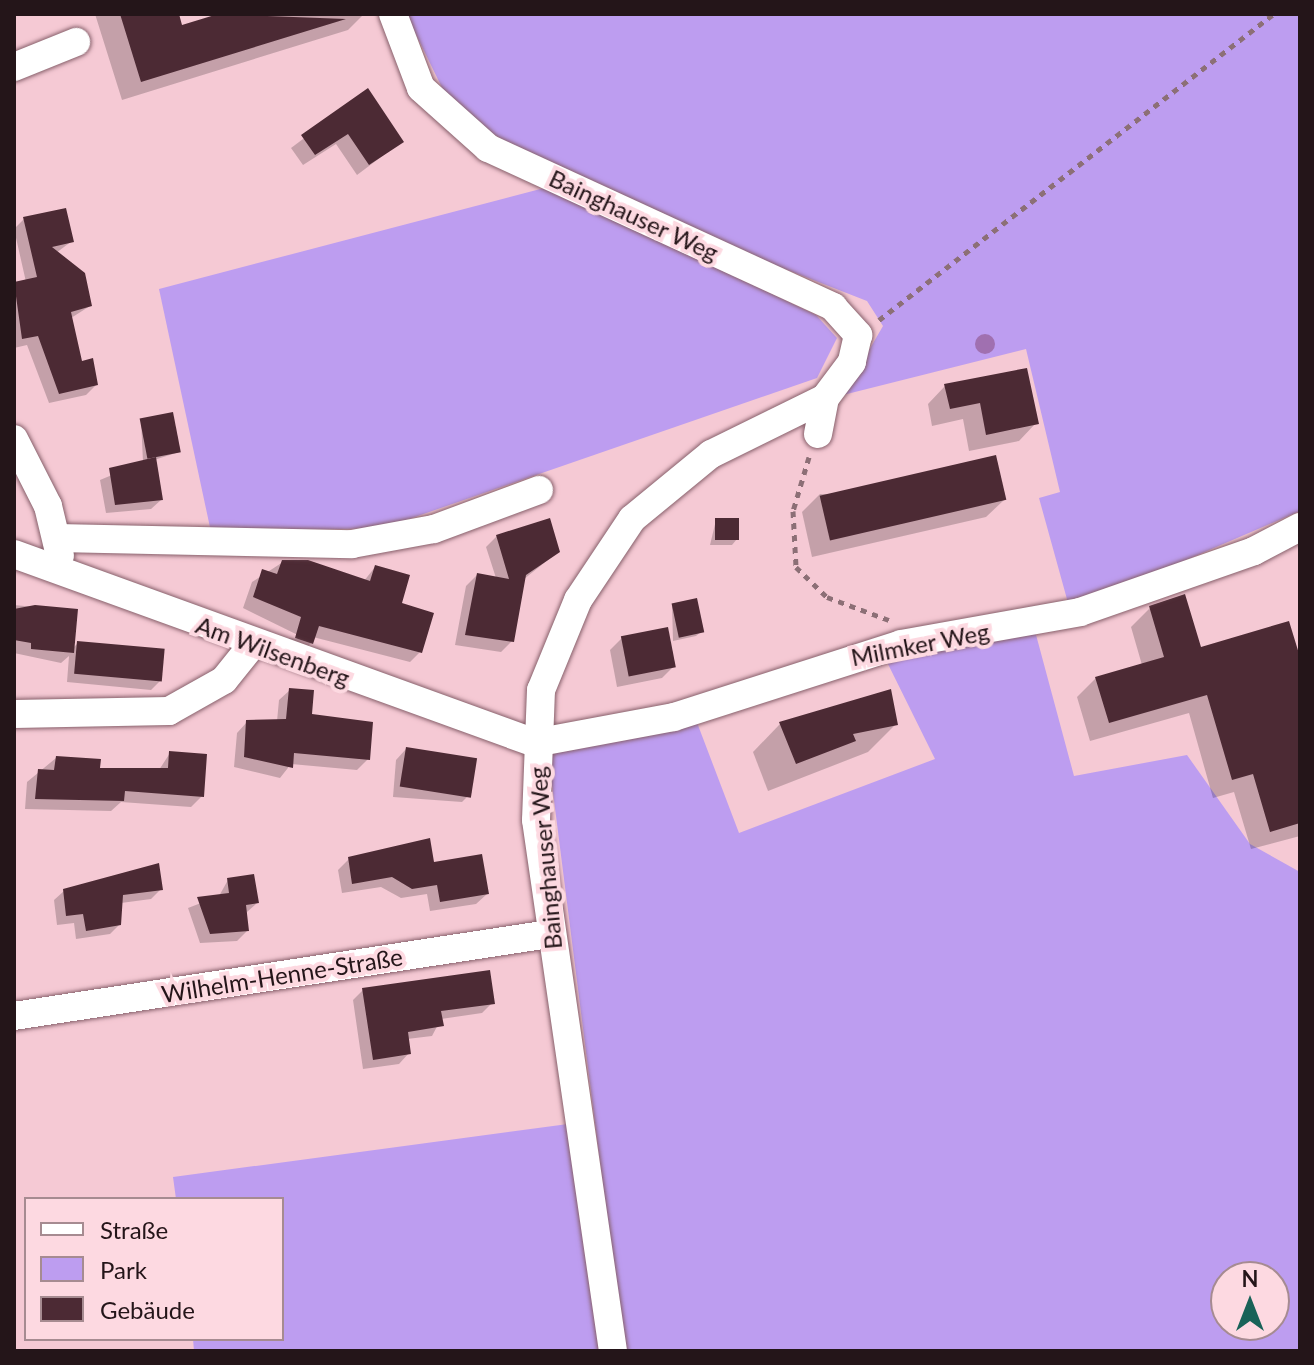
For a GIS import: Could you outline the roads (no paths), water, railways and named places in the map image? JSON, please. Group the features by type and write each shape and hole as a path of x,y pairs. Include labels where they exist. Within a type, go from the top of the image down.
{"street":[{"name":"Bainghauser Weg","path":"393,14 421,88 488,148 833,307 858,335 852,362 825,398 818,434"},
{"path":"14,67 76,42"},
{"name":"Bainghauser Weg","path":"613,1351 549,934 535,743 553,653 601,559 632,519 711,454 825,398"},
{"path":"14,439 57,538 64,572"},
{"path":"57,538 293,548 384,541 539,490"},
{"name":"Milmker Weg","path":"535,743 674,717 872,651 1080,612 1254,551 1300,527"},
{"name":"Am Wilsenberg","path":"14,554 252,645 535,743"},
{"path":"14,714 169,711 224,680 252,645"},
{"name":"Wilhelm-Henne-Straße","path":"14,1016 549,934"}]}
